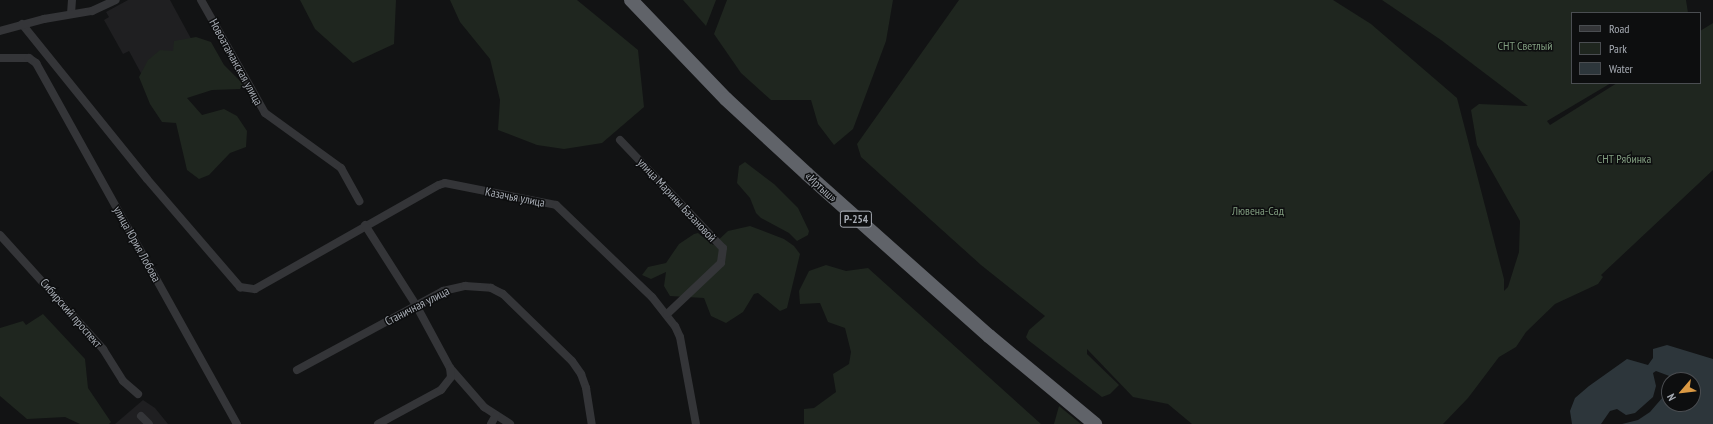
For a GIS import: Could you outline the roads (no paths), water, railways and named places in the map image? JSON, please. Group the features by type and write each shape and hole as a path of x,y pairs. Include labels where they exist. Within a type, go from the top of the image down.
{"highway":[{"name":"«Иртыш»","path":"631,0 726,99 807,174 978,326 1095,424"}],"street":[{"path":"71,14 72,0"},
{"path":"0,31 22,24 92,11 116,0"},
{"name":"Новоатаманская улица","path":"201,0 265,113 341,168 359,201"},
{"name":"Казачья улица","path":"22,24 92,113 226,274 240,287 255,289 439,184 445,183 556,205 569,216 667,314 680,336 696,424"},
{"name":"улица Юрия Лобова","path":"0,58 28,58 36,63 237,424"},
{"name":"улица Марины Базановой","path":"620,140 723,248 721,263 667,314"},
{"path":"365,225 416,304 450,368 484,407 510,424"},
{"name":"Сибирский проспект","path":"0,235 103,349 123,381 138,394"},
{"name":"Станичная улица","path":"297,370 416,304 455,287 491,288 503,294 572,361 582,374 592,424"},
{"path":"378,424 441,390 451,377 450,368"},
{"path":"491,424 496,415"},
{"path":"141,416 148,424"}],"water":[{"path":"1667,345 1713,359 1713,424 1622,424 1638,420 1650,412 1661,399 1661,412 1701,412 1701,372 1661,373 1656,371 1653,373 1656,386 1653,397 1635,413 1626,415 1617,409 1610,411 1601,424 1572,424 1570,411 1575,398 1589,386 1627,359 1648,365 1653,358 1653,349"}],"park label":[{"name":"СНТ Светлый","path":"1525,46"},
{"name":"СНТ Рябинка","path":"1624,159"},
{"name":"Лювена-Сад","path":"1258,211"}]}
